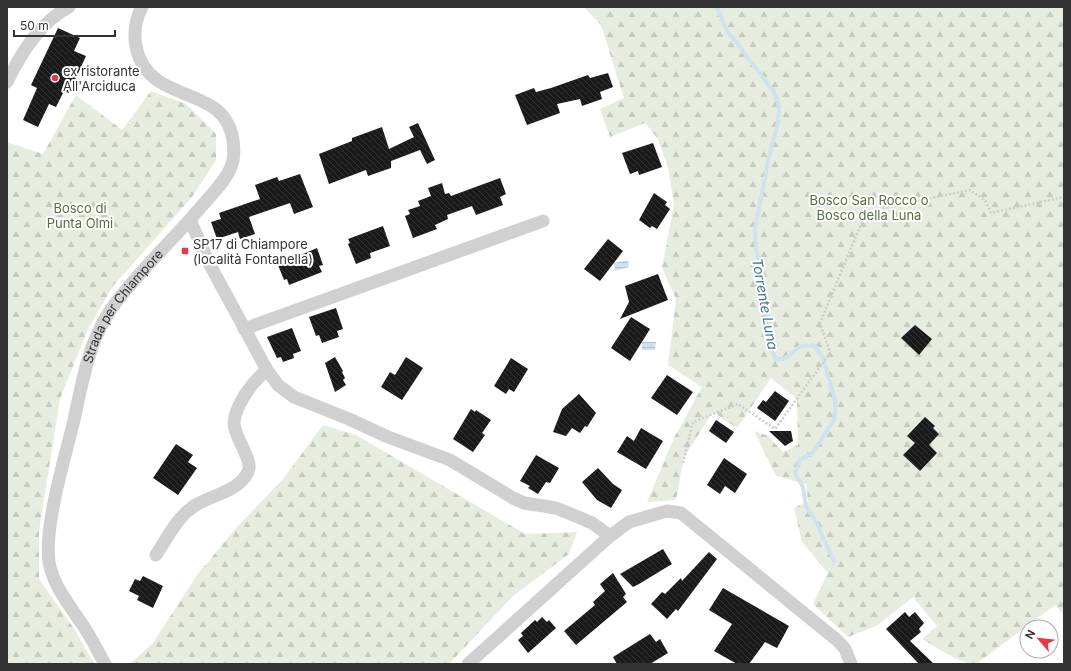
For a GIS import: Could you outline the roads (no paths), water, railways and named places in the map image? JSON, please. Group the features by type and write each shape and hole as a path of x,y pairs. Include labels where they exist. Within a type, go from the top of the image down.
{"street":[{"path":"7,82 30,40 47,24 69,7"},
{"name":"Strada per Chiampore","path":"105,664 54,579 49,562 48,542 54,508 87,364 96,337 109,311 216,189 231,168 234,152 232,134 221,114 206,102 158,80 145,68 137,54 134,39 136,24 142,7"},
{"path":"190,220 210,265 244,329 267,370 278,385 294,397 349,419 388,437 450,460 524,503 556,508 592,523 610,536"},
{"path":"244,329 543,221"},
{"path":"156,555 176,524 190,509 206,499 229,490 241,481 249,471 248,460 238,437 234,423 240,404 250,387 267,370"},
{"path":"468,664 610,536 629,522 667,511 681,513 838,641 845,649 851,664"}],"water":[{"path":"628,260 629,267 615,271 614,263"},
{"path":"642,342 656,342 655,350 642,350"}],"waterway":[{"name":"Torrente Luna","path":"717,7 726,29 774,92 779,107 778,123 769,156 755,229 756,249 763,279 768,312 771,349 776,359 784,359 801,346 814,345 823,358 835,400 835,418 813,452 800,460 795,473 803,487 806,506 816,522 834,561"}],"place":[{"name":"ex ristorante All'Arciduca","path":"55,78"},
{"name":"SP17 di Chiampore (località Fontanella)","path":"185,251"}],"park label":[{"name":"Bosco San Rocco o Bosco della Luna","path":"869,208"},
{"name":"Bosco di Punta Olmi","path":"80,216"}]}
